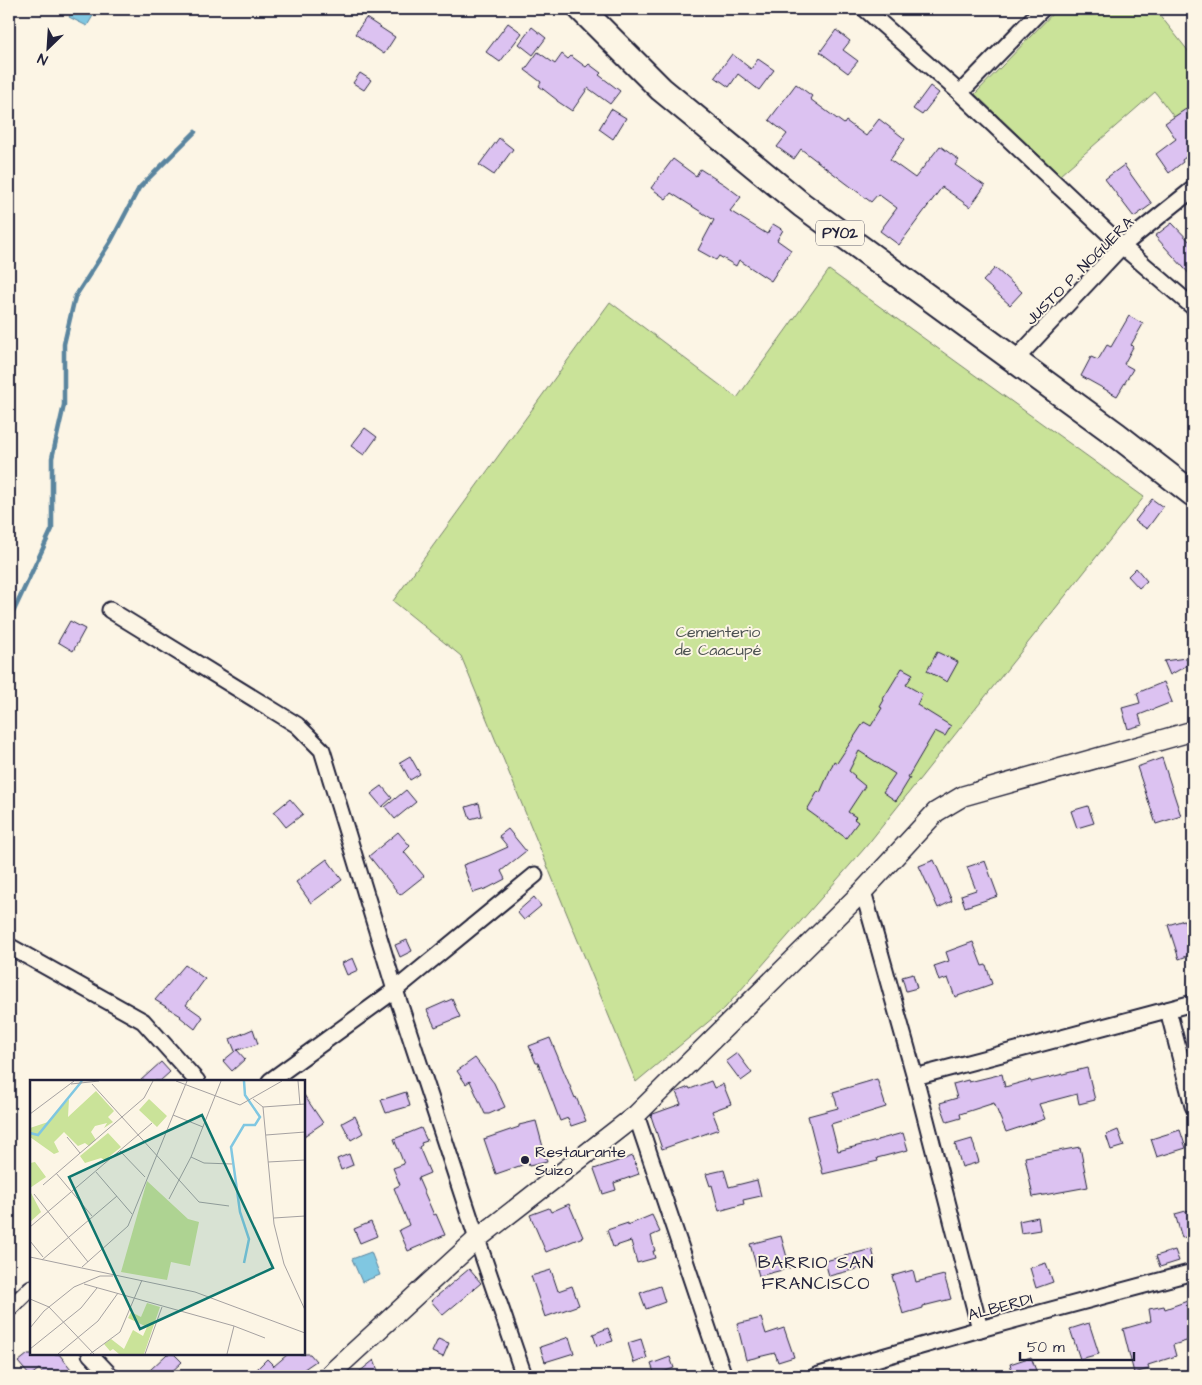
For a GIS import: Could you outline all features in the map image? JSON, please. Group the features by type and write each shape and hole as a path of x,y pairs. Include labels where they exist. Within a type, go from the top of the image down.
{"main road":[{"name":"PY02","path":"581,9 661,89 802,205 1117,435 1193,494"},
{"name":"PY02","path":"1117,435 1193,478"}],"street":[{"path":"865,9 960,93 1122,246 1193,307"},
{"path":"960,93 1042,9"},
{"name":"JUSTO P. NOGUERA","path":"1015,360 1122,246 1193,189"},
{"path":"110,610 297,726 322,750 395,990 524,1376"},
{"path":"328,1376 477,1240 636,1114 863,891 936,812 963,796 1193,731"},
{"path":"271,1080 395,990 535,875"},
{"path":"863,891 915,1077 980,1329"},
{"path":"9,946 144,1021 196,1080"},
{"path":"915,1077 1193,1003"},
{"path":"1168,1010 1193,1106"},
{"path":"636,1114 724,1376"},
{"name":"ALBERDI","path":"816,1376 980,1329 1193,1272"},
{"path":"9,1309 30,1290"},
{"path":"91,1355 111,1376"}],"green space":[{"path":"1057,9 1155,9 1193,57 1193,142 1155,92 1060,175 975,94"},
{"name":"Cementerio de Caacupé","path":"829,270 1144,497 864,849 725,1008 636,1082 461,656 393,601 610,302 737,398"}],"water":[{"path":"73,9 83,9 94,14 87,26 69,17"},
{"path":"371,1252 380,1275 362,1282 352,1259"}],"building":[{"path":"366,18 395,37 384,54 355,34"},
{"path":"508,23 522,33 500,62 486,52"},
{"path":"532,27 546,38 533,55 519,44"},
{"path":"836,30 850,41 843,50 858,61 848,73 820,52"},
{"path":"538,52 555,64 562,54 568,59 571,56 586,67 589,64 601,73 599,75 620,91 610,104 588,88 572,111 539,86 541,82 525,70"},
{"path":"732,54 751,69 758,59 774,70 759,90 738,74 729,87 715,77"},
{"path":"360,73 371,80 364,90 353,83"},
{"path":"796,84 812,96 810,99 844,124 846,121 866,136 879,119 905,139 890,160 915,178 940,146 959,160 955,165 985,186 970,207 942,187 899,245 880,231 897,208 878,194 871,202 801,149 794,159 777,147 787,134 769,120"},
{"path":"930,86 939,93 922,115 913,109"},
{"path":"611,109 626,118 613,139 599,129"},
{"path":"1186,109 1193,119 1193,152 1169,173 1156,154 1176,139 1165,123"},
{"path":"499,138 513,149 494,175 479,165"},
{"path":"673,159 696,176 700,169 741,197 730,211 767,234 773,224 783,230 777,240 791,250 771,281 739,260 736,266 719,256 716,260 698,250 714,220 671,193 666,199 651,188"},
{"path":"1124,165 1152,204 1134,217 1105,179"},
{"path":"1172,223 1193,245 1193,278 1155,236"},
{"path":"995,268 1022,292 1010,305 983,281"},
{"path":"1129,316 1143,324 1131,345 1133,347 1124,364 1133,369 1117,396 1081,376 1091,357 1098,360 1107,345 1111,347"},
{"path":"365,428 377,437 364,455 351,446"},
{"path":"1152,499 1163,507 1147,529 1135,521"},
{"path":"1136,568 1147,581 1139,588 1128,576"},
{"path":"70,621 85,629 73,651 58,642"},
{"path":"937,652 958,662 947,682 927,671"},
{"path":"1193,657 1193,662 1170,675 1164,661"},
{"path":"902,668 913,674 906,685 922,694 917,705 951,726 945,736 935,731 896,801 883,792 895,774 859,751 849,771 865,786 848,812 856,817 854,819 858,822 846,838 807,810 818,791 820,793 834,761 837,763 864,722 871,726 882,708 880,707 883,699"},
{"path":"1164,682 1172,702 1139,715 1142,725 1128,729 1122,708 1140,703 1137,693"},
{"path":"410,756 420,774 410,780 400,762"},
{"path":"1162,758 1181,816 1156,824 1137,767"},
{"path":"382,786 392,798 382,807 371,794"},
{"path":"406,790 416,802 395,819 385,807"},
{"path":"290,799 303,814 286,827 274,812"},
{"path":"479,803 482,816 470,819 466,807"},
{"path":"1088,806 1094,823 1077,828 1071,811"},
{"path":"508,829 526,851 501,871 505,879 473,893 463,865 508,847 499,836"},
{"path":"398,832 410,846 404,852 424,876 400,895 369,856"},
{"path":"327,859 342,880 311,903 296,882"},
{"path":"934,860 952,901 938,908 919,866"},
{"path":"985,861 998,896 965,907 961,895 976,890 967,867"},
{"path":"534,897 541,906 524,920 517,912"},
{"path":"1184,920 1189,934 1193,933 1193,954 1179,959 1168,925"},
{"path":"407,940 412,951 400,957 395,945"},
{"path":"973,942 982,966 986,965 992,984 955,997 948,978 939,981 934,966 949,961 946,952"},
{"path":"353,958 358,970 347,975 342,963"},
{"path":"185,965 205,979 186,1005 203,1017 195,1029 181,1016 155,1000"},
{"path":"913,974 917,988 906,991 902,977"},
{"path":"452,999 460,1017 435,1027 427,1010"},
{"path":"253,1029 258,1044 237,1050 245,1059 232,1071 223,1061 235,1051 230,1039"},
{"path":"550,1038 586,1121 571,1126 568,1118 560,1121 538,1063 536,1063 529,1046"},
{"path":"737,1053 752,1073 741,1081 726,1061"},
{"path":"475,1058 494,1083 505,1107 489,1114 485,1114 470,1081 466,1084 457,1071"},
{"path":"161,1062 170,1072 161,1080 141,1080"},
{"path":"1087,1068 1095,1100 1079,1104 1077,1094 1039,1104 1045,1119 1006,1132 994,1103 960,1114 961,1118 947,1122 940,1103 957,1098 953,1084 968,1080 969,1082 1002,1074 1005,1087"},
{"path":"877,1079 886,1107 831,1124 838,1151 903,1133 908,1150 877,1158 878,1161 823,1174 808,1116 838,1108 833,1092"},
{"path":"711,1081 714,1088 723,1084 731,1104 712,1111 719,1129 662,1149 651,1116 681,1104 676,1092"},
{"path":"406,1092 410,1106 386,1113 381,1100"},
{"path":"305,1096 323,1123 305,1135"},
{"path":"355,1116 363,1133 351,1140 342,1123"},
{"path":"536,1121 547,1162 529,1166 528,1163 496,1174 484,1139 519,1127 519,1125"},
{"path":"421,1128 427,1141 421,1143 422,1145 419,1147 430,1173 418,1178 445,1235 408,1251 399,1230 409,1225 394,1188 400,1185 393,1168 404,1164 394,1139"},
{"path":"1118,1130 1124,1146 1111,1150 1106,1135"},
{"path":"1180,1130 1186,1148 1157,1157 1151,1139"},
{"path":"972,1139 979,1162 962,1167 955,1144"},
{"path":"1080,1147 1088,1187 1033,1197 1025,1157"},
{"path":"349,1154 353,1165 341,1170 337,1159"},
{"path":"633,1156 639,1174 614,1183 616,1190 603,1194 594,1169"},
{"path":"724,1170 729,1187 757,1180 761,1196 743,1200 744,1204 719,1211 712,1185 710,1186 706,1174"},
{"path":"569,1204 583,1237 546,1252 530,1215 549,1208 551,1212"},
{"path":"1193,1209 1193,1235 1182,1238 1175,1214"},
{"path":"652,1215 660,1232 651,1236 655,1258 637,1263 631,1241 613,1247 607,1230 628,1223 628,1225"},
{"path":"1038,1217 1040,1230 1021,1233 1019,1221"},
{"path":"371,1222 377,1236 360,1243 354,1229"},
{"path":"781,1236 790,1268 759,1276 750,1244"},
{"path":"872,1249 876,1264 829,1276 825,1261"},
{"path":"1175,1250 1179,1261 1160,1267 1156,1256"},
{"path":"1046,1263 1053,1282 1036,1288 1030,1268"},
{"path":"469,1269 481,1283 443,1315 431,1301"},
{"path":"551,1270 558,1291 572,1286 579,1305 545,1317 531,1276"},
{"path":"913,1270 916,1282 944,1275 951,1299 923,1306 923,1308 903,1314 892,1276"},
{"path":"660,1286 665,1302 646,1309 640,1293"},
{"path":"1193,1299 1193,1339 1173,1345 1176,1356 1148,1365 1149,1369 1134,1373 1123,1329 1151,1321 1149,1309 1164,1306 1165,1309"},
{"path":"761,1318 766,1334 784,1328 794,1357 778,1362 775,1353 746,1360 737,1324"},
{"path":"1089,1323 1099,1354 1080,1359 1070,1329"},
{"path":"608,1328 613,1341 597,1346 593,1334"},
{"path":"569,1337 574,1353 545,1362 540,1347"},
{"path":"438,1339 449,1343 443,1357 432,1352"},
{"path":"641,1339 647,1358 634,1363 628,1343"},
{"path":"28,1354 60,1355 71,1369 63,1376 45,1376 39,1369 30,1376 18,1362"},
{"path":"310,1354 316,1361 294,1376 250,1376 267,1359 274,1366 287,1355"},
{"path":"166,1355 175,1355 182,1362 167,1376 156,1376 150,1370"},
{"path":"670,1357 674,1368 655,1375 651,1364"},
{"path":"1031,1357 1038,1376 1014,1376 1010,1364"},
{"path":"374,1360 380,1376 354,1376"}],"waterway":[{"path":"9,621 52,529 52,458 64,405 64,344 75,297 111,241 139,188 195,132"}],"place":[{"name":"Restaurante Suizo","path":"525,1160"}],"district":[{"name":"BARRIO SAN FRANCISCO","path":"816,1272"}]}
